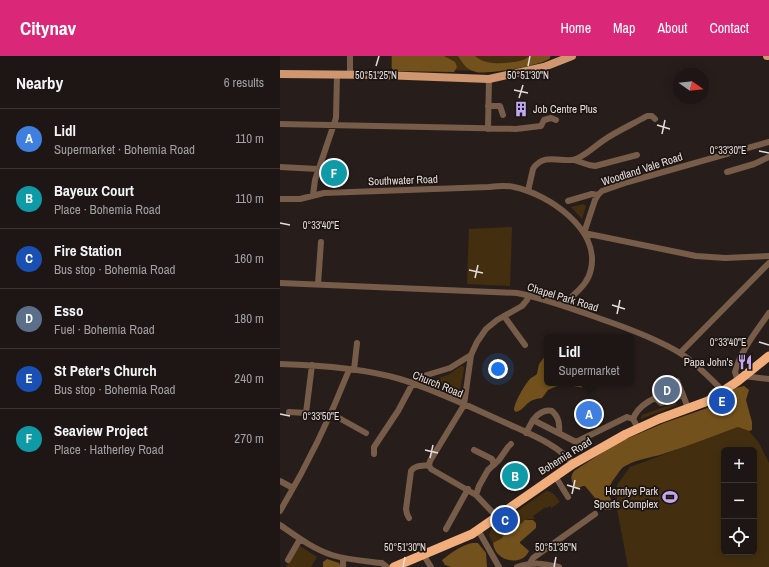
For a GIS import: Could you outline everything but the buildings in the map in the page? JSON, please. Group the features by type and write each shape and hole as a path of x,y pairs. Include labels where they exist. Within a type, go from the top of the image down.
{"highway":[{"name":"Bohemia Road","path":"394,567 478,530 554,476 595,450 638,428 708,401 769,356"}],"main road":[{"path":"280,74 488,79 544,67 572,56"}],"street":[{"path":"350,56 350,75"},
{"path":"313,195 318,169 336,118 337,75"},
{"path":"488,79 488,129"},
{"path":"488,106 500,106 503,115"},
{"path":"574,160 609,136 647,116 652,116 655,119"},
{"path":"280,124 520,129 541,126 544,120 551,118 556,120"},
{"name":"Woodland Vale Road","path":"568,201 592,194 598,195 628,182 769,142"},
{"path":"528,191 535,166 549,159 574,160 595,166 637,155"},
{"path":"727,172 754,164 769,157"},
{"path":"280,167 318,169"},
{"name":"Southwater Road","path":"280,199 300,199 324,193 507,186 528,191 550,202 572,219 584,233"},
{"path":"564,306 586,282 591,270 591,253 584,233 598,195"},
{"path":"584,233 696,256 725,258 769,256"},
{"path":"318,284 321,242"},
{"path":"680,353 769,263"},
{"name":"Chapel Park Road","path":"280,283 517,293 529,295 564,306 640,334 680,353 707,375 723,391"},
{"path":"429,466 464,405 471,355 477,342 486,329 525,303 529,295"},
{"path":"769,313 748,342 735,372 741,378 769,379"},
{"path":"504,316 525,345"},
{"path":"280,511 352,370 357,343"},
{"path":"374,454 374,447 398,411 412,384 418,378 450,368 471,355"},
{"name":"Church Road","path":"280,364 312,365 352,370 385,376 412,384 464,405 559,449 573,464"},
{"path":"289,412 306,413 312,365"},
{"path":"655,398 656,389 677,381 688,408"},
{"path":"655,398 661,403 683,395"},
{"path":"633,419 639,408 655,398"},
{"path":"526,433 538,414 545,411 552,411 558,418 559,432"},
{"path":"330,413 366,433"},
{"path":"533,420 559,432 573,442 579,441 627,417 633,419 638,428"},
{"path":"476,495 488,470 500,459 508,447 512,444"},
{"path":"474,450 492,459 494,465"},
{"path":"409,518 406,509 411,471 416,466 429,466 431,469 468,489 476,495 496,516"},
{"path":"554,476 568,497"},
{"path":"280,481 293,488"},
{"path":"446,529 468,489"},
{"path":"530,563 533,558 595,514"},
{"path":"280,525 300,539 330,554 343,558 382,563 387,567"},
{"path":"478,530 499,567"},
{"path":"288,560 300,539"},
{"path":"423,554 431,567"},
{"path":"343,558 344,567"},
{"path":"490,567 496,561"},
{"path":"517,567 530,563 547,564 559,567"}],"shaded area":[{"path":"391,56 553,56 479,71 391,68"},
{"path":"392,56 444,56 455,62 457,67 454,72 394,71 392,69"},
{"path":"458,56 475,56 491,63 505,63 523,60 529,56 550,56 550,58 538,64 482,73 468,68"},
{"path":"584,204 586,206 582,219 571,207"},
{"path":"512,227 510,286 467,284 469,229"},
{"path":"544,358 544,386 557,386 548,390 542,398 532,401 520,411 516,412 514,407 525,386 530,379 537,374 539,364"},
{"path":"461,366 464,367 464,369 460,395 429,383 430,380 448,375"},
{"path":"573,386 593,386 590,389"},
{"path":"744,386 749,390 746,400 752,422 752,430 749,431 738,427 625,466 620,470 610,486 609,493 611,501 614,505 612,510 605,510 585,486 576,489 571,478 572,473 617,443 664,423 713,406 736,388"},
{"path":"675,403 678,405 641,419 642,415"},
{"name":"Horntye Park Sports Complex","path":"738,427 749,431 759,443 769,463 769,567 628,567 617,509 617,485 630,467"},
{"path":"546,491 556,496 560,502 551,508 550,506 547,508 546,507 533,516 535,519 528,519 521,524 516,524 510,531 503,535 502,538 493,543 489,536 493,528"},
{"path":"525,520 533,520 536,523 536,528 520,542 529,551 526,556 515,561 498,555 493,543 502,538 505,531 510,531 516,524 521,524"},
{"path":"472,543 478,543 486,553 487,567 451,567 445,565 442,560 452,552"},
{"path":"300,546 317,557 311,567 286,567 297,547"},
{"path":"327,559 339,563 341,567 323,567 323,562"}],"place":[{"name":"Job Centre Plus","path":"521,109"},
{"name":"Seaview Project","path":"334,173"},
{"name":"Papa John's","path":"745,362"},
{"name":"Esso","path":"667,390"},
{"name":"St Peter's Church","path":"722,401"},
{"name":"Lidl","path":"589,414"},
{"name":"Bayeux Court","path":"515,476"},
{"name":"Horntye Park Sports Complex","path":"670,497"},
{"name":"Fire Station","path":"505,520"}]}
